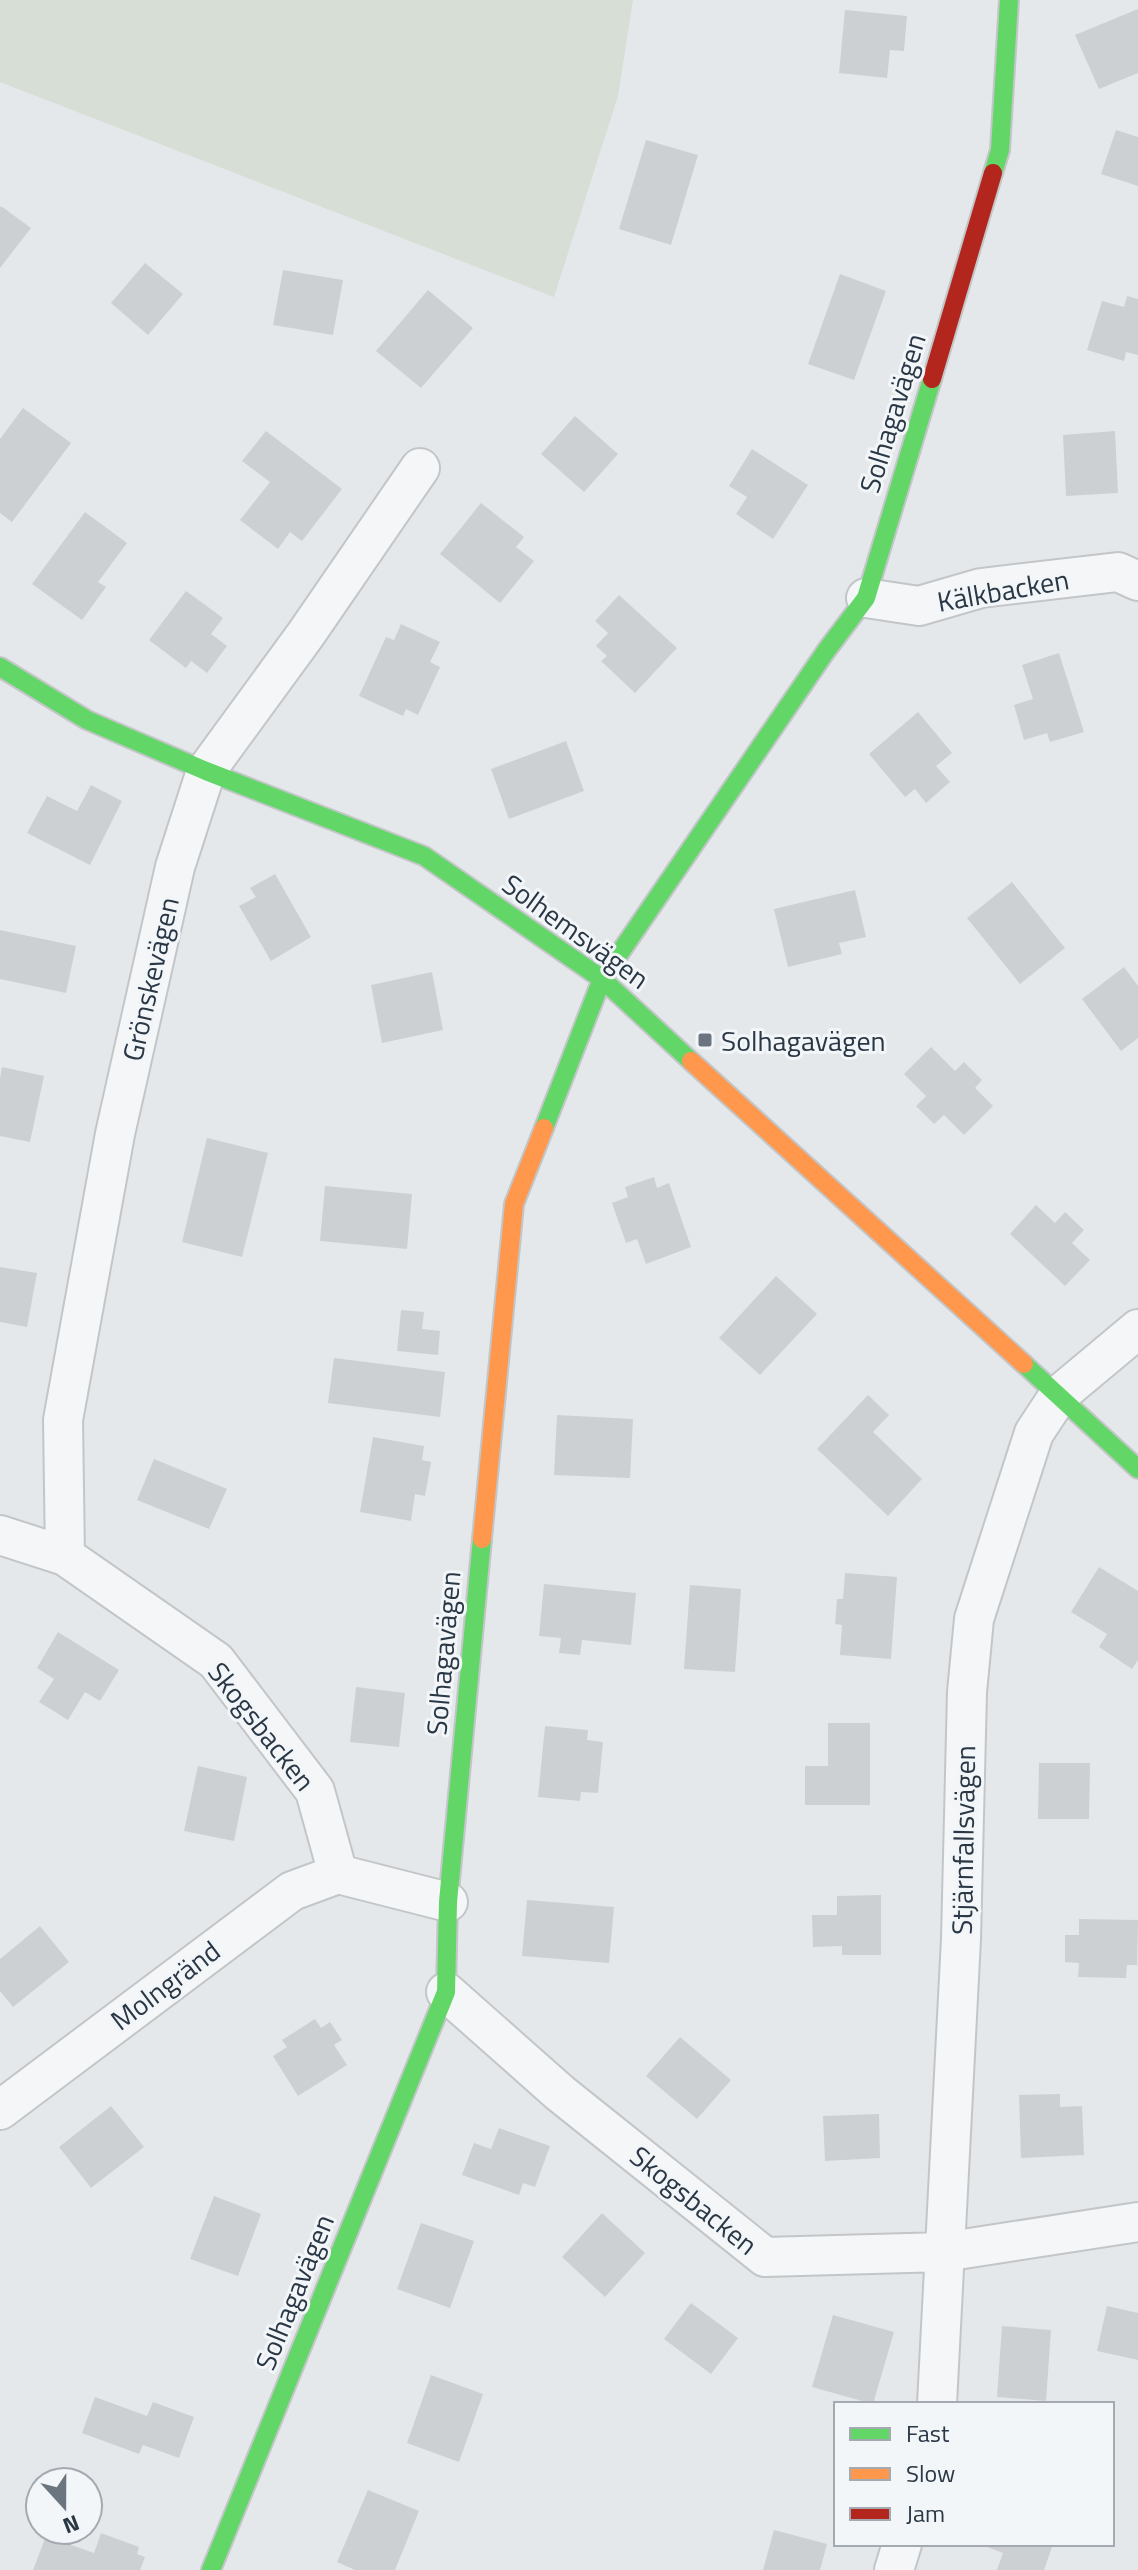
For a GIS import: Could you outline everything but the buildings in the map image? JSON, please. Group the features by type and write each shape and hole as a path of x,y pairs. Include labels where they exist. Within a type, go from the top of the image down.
{"street":[{"name":"Solhagavägen","path":"211,2570 446,1992 448,1902 514,1204 602,979 826,651 866,598 1000,150 1009,0"},
{"name":"Grönskevägen","path":"65,1556 63,1420 115,1134 175,867 206,771 306,634 420,468"},
{"name":"Kälkbacken","path":"866,598 919,606 981,588 1118,572 1138,581"},
{"name":"Solhemsvägen","path":"0,667 87,720 206,771 424,856 602,979 1138,1469"},
{"name":"Stjärnfallsvägen","path":"937,2402 961,1939 967,1692 974,1619 1034,1433 1059,1395 1138,1329"},
{"name":"Skogsbacken","path":"0,1535 65,1556 216,1661 315,1791 338,1874"},
{"path":"338,1874 448,1902"},
{"name":"Molngränd","path":"0,2110 292,1891 338,1874"},
{"name":"Skogsbacken","path":"446,1992 560,2093 765,2257 944,2252 1138,2222"},
{"path":"894,2570 901,2546"}],"shaded area":[{"path":"0,0 633,0 618,96 554,297 0,82"}],"traffic: fast":[{"path":"993,173 1000,150 1009,0"},
{"path":"544,1128 602,979 826,651 866,598 932,379"},
{"path":"0,667 87,720 206,771 424,856 602,979 691,1061"},
{"path":"1024,1364 1138,1469"},
{"path":"211,2570 446,1992 448,1902 482,1539"}],"traffic: slow":[{"path":"691,1061 1024,1364"},
{"path":"482,1539 514,1204 544,1128"}],"traffic: jam":[{"path":"932,379 993,173"}],"place":[{"name":"Solhagavägen","path":"705,1040"}]}
